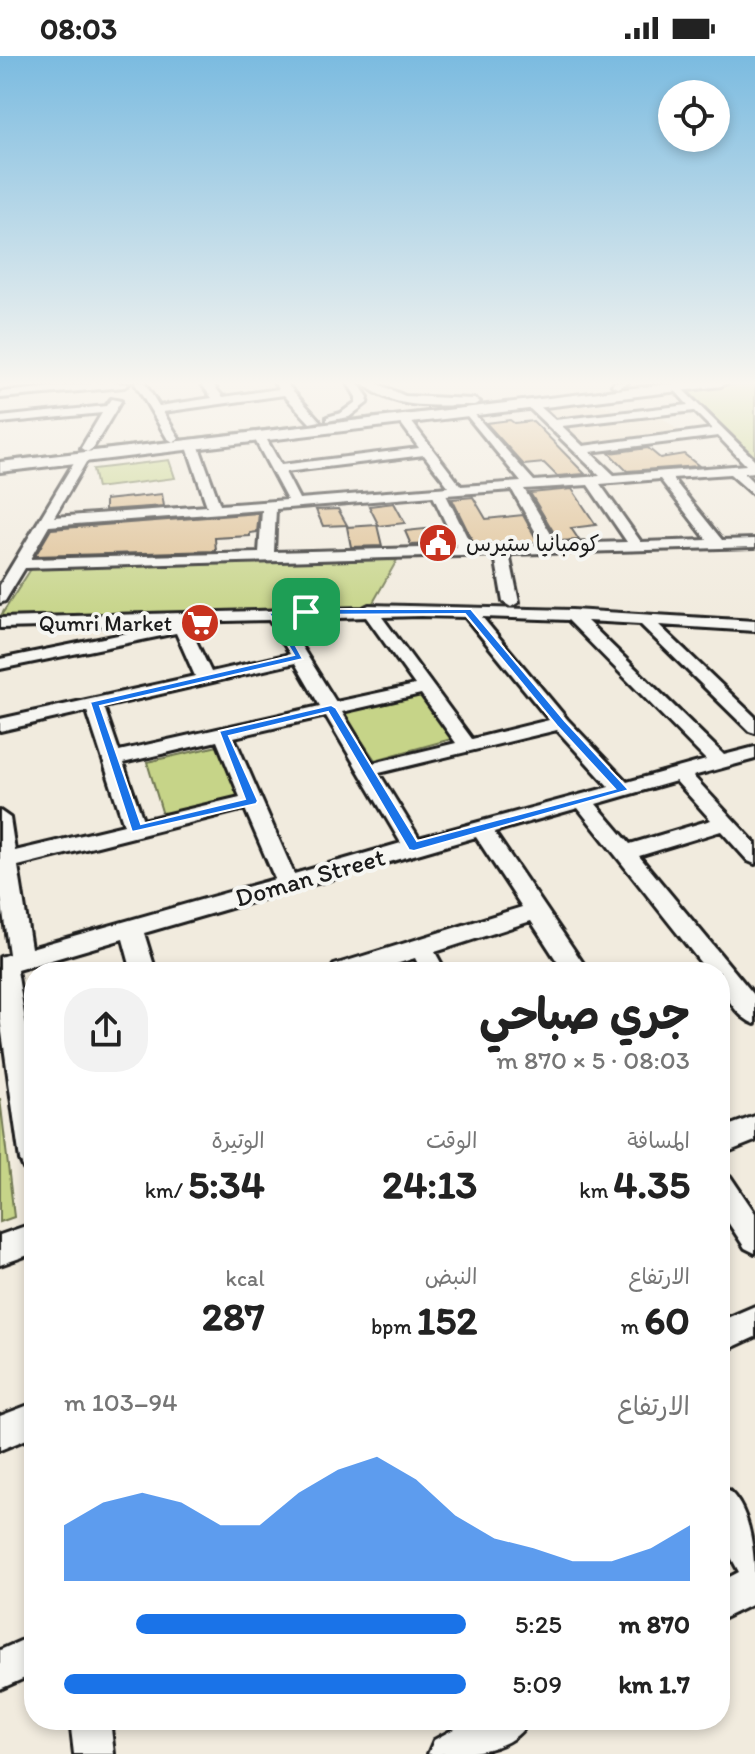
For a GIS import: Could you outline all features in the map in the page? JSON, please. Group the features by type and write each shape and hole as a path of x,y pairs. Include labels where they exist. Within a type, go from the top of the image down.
{"main road":[{"path":"0,467 33,461"}],"street":[{"path":"0,598 80,461"},
{"path":"198,461 215,509"},
{"path":"273,461 295,503"},
{"path":"277,469 341,461"},
{"path":"434,461 458,491"},
{"path":"507,461 524,487 551,547"},
{"path":"591,461 612,480"},
{"path":"46,522 755,468"},
{"path":"735,471 755,492"},
{"path":"664,476 717,543"},
{"path":"592,481 637,546"},
{"path":"438,493 466,550"},
{"path":"266,557 269,505"},
{"path":"0,570 551,547 753,545"},
{"path":"501,549 511,602"},
{"path":"369,610 468,746"},
{"path":"0,623 179,622 273,613 369,610 572,615 755,626"},
{"path":"468,611 561,723 623,790"},
{"path":"273,613 414,847"},
{"path":"572,615 720,763"},
{"path":"644,619 755,727"},
{"path":"0,664 179,622"},
{"path":"179,622 205,678"},
{"path":"0,725 300,657"},
{"path":"113,759 423,688"},
{"path":"94,704 136,829"},
{"path":"368,770 561,723"},
{"path":"223,734 288,885"},
{"name":"Doman Street","path":"8,964 755,753"},
{"path":"680,774 755,856"},
{"path":"6,861 252,801"},
{"path":"584,802 717,962"},
{"path":"625,853 725,823"},
{"path":"1,826 6,861 8,964 24,1085"},
{"path":"482,830 570,962"},
{"path":"373,962 536,911"},
{"path":"131,929 141,962"},
{"path":"420,947 428,962"},
{"path":"730,978 752,1004"},
{"path":"730,1138 755,1128"},
{"path":"730,1200 755,1238"},
{"path":"0,1250 24,1242"},
{"path":"730,1332 755,1321"},
{"path":"0,1433 24,1423"},
{"path":"730,1520 755,1566"},
{"path":"730,1597 755,1583"},
{"path":"0,1670 24,1659"},
{"path":"91,1730 94,1754"},
{"path":"448,1754 491,1730"}],"green space":[{"path":"169,461 175,478 97,488 93,469"},
{"path":"397,560 370,608 0,617 33,566"},
{"path":"420,694 455,738 375,760 343,713"},
{"path":"218,746 242,795 163,815 147,762"},
{"path":"0,1098 14,1217 0,1222"}],"building":[{"path":"521,461 572,461 585,474 557,476 544,463 524,465"},
{"path":"617,461 693,461 699,466 627,471"},
{"path":"572,489 596,525 571,528 579,540 559,541 530,493"},
{"path":"162,494 164,506 105,510 105,500"},
{"path":"473,497 486,519 523,515 538,542 474,544 452,499"},
{"path":"394,503 405,523 379,526 369,506"},
{"path":"338,509 347,525 323,526 316,510"},
{"path":"259,513 257,532 250,533 250,536 215,538 216,551 35,556 51,529"},
{"path":"377,525 382,546 351,547 347,527"},
{"path":"444,527 452,543 411,545 405,531"}],"place":[{"name":"كومبانيا ستيرس","path":"438,543"},
{"name":"Qumri Market","path":"200,623"}],"route":[{"path":"468,611 561,723 623,790 414,847 331,708 223,734 252,801 136,829 94,704 300,657 273,613 306,612 468,611"}]}
